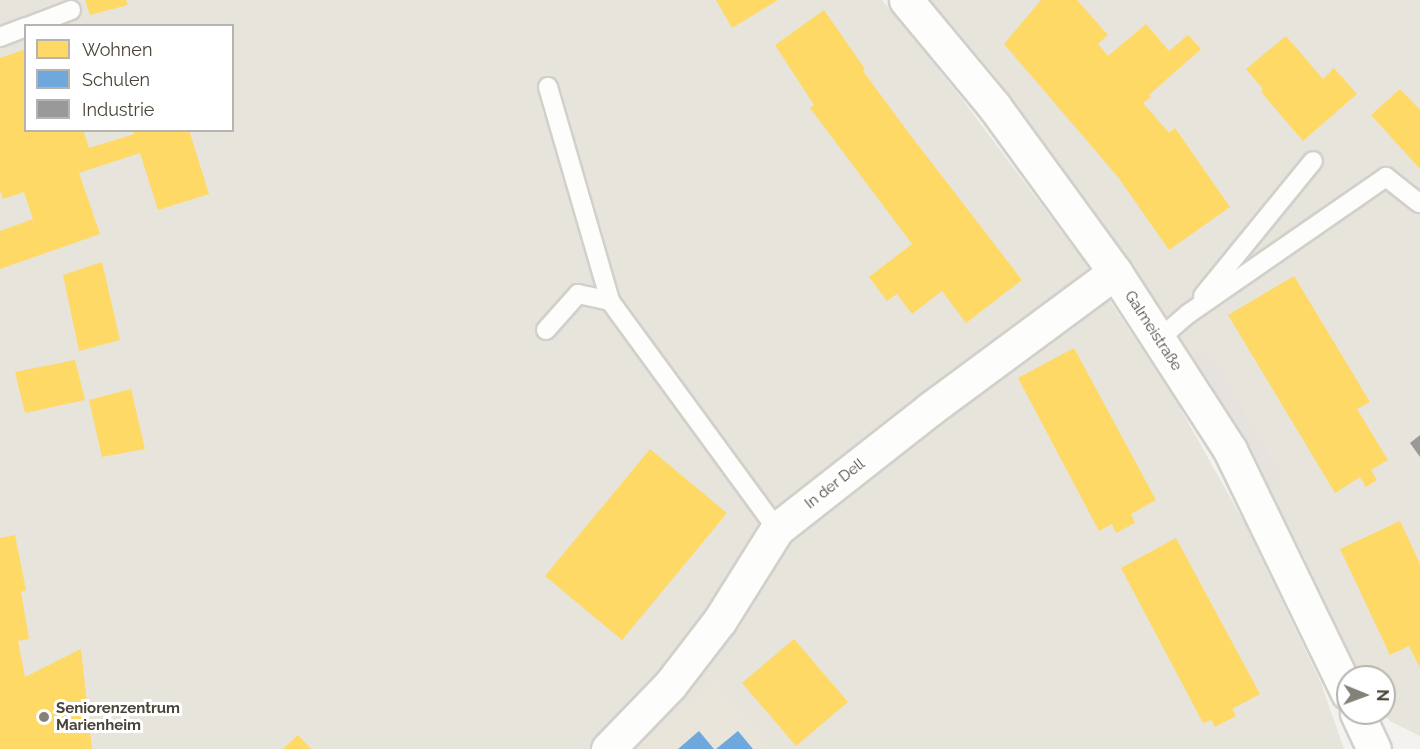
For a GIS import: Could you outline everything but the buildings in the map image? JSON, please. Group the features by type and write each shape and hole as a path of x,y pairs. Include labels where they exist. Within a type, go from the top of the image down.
{"street":[{"name":"Galmeistraße","path":"906,0 994,106 1115,272 1230,450 1336,668"},
{"name":"In der Dell","path":"608,749 670,685 720,620 777,529 930,409 1115,272"},
{"path":"1363,725 1374,749"}],"lane":[{"path":"35,24 71,10"},
{"path":"0,37 24,28"},
{"path":"548,87 610,301 777,529"},
{"path":"1188,314 1312,161"},
{"path":"1158,339 1188,314 1386,177 1419,203"},
{"path":"546,330 578,294 610,301"}],"shaded area":[{"path":"0,0 882,0 962,99 1082,259 1175,399 1245,524 1321,683 1344,749 0,749"},
{"path":"931,0 1420,0 1420,736 1396,724 1396,665 1353,665 1299,547 1227,413 1135,268 993,74"},
{"path":"1206,348 1284,480 1271,488 1193,356"},
{"path":"714,679 772,749 635,749"}],"place":[{"name":"Seniorenzentrum Marienheim","path":"44,717"}]}
